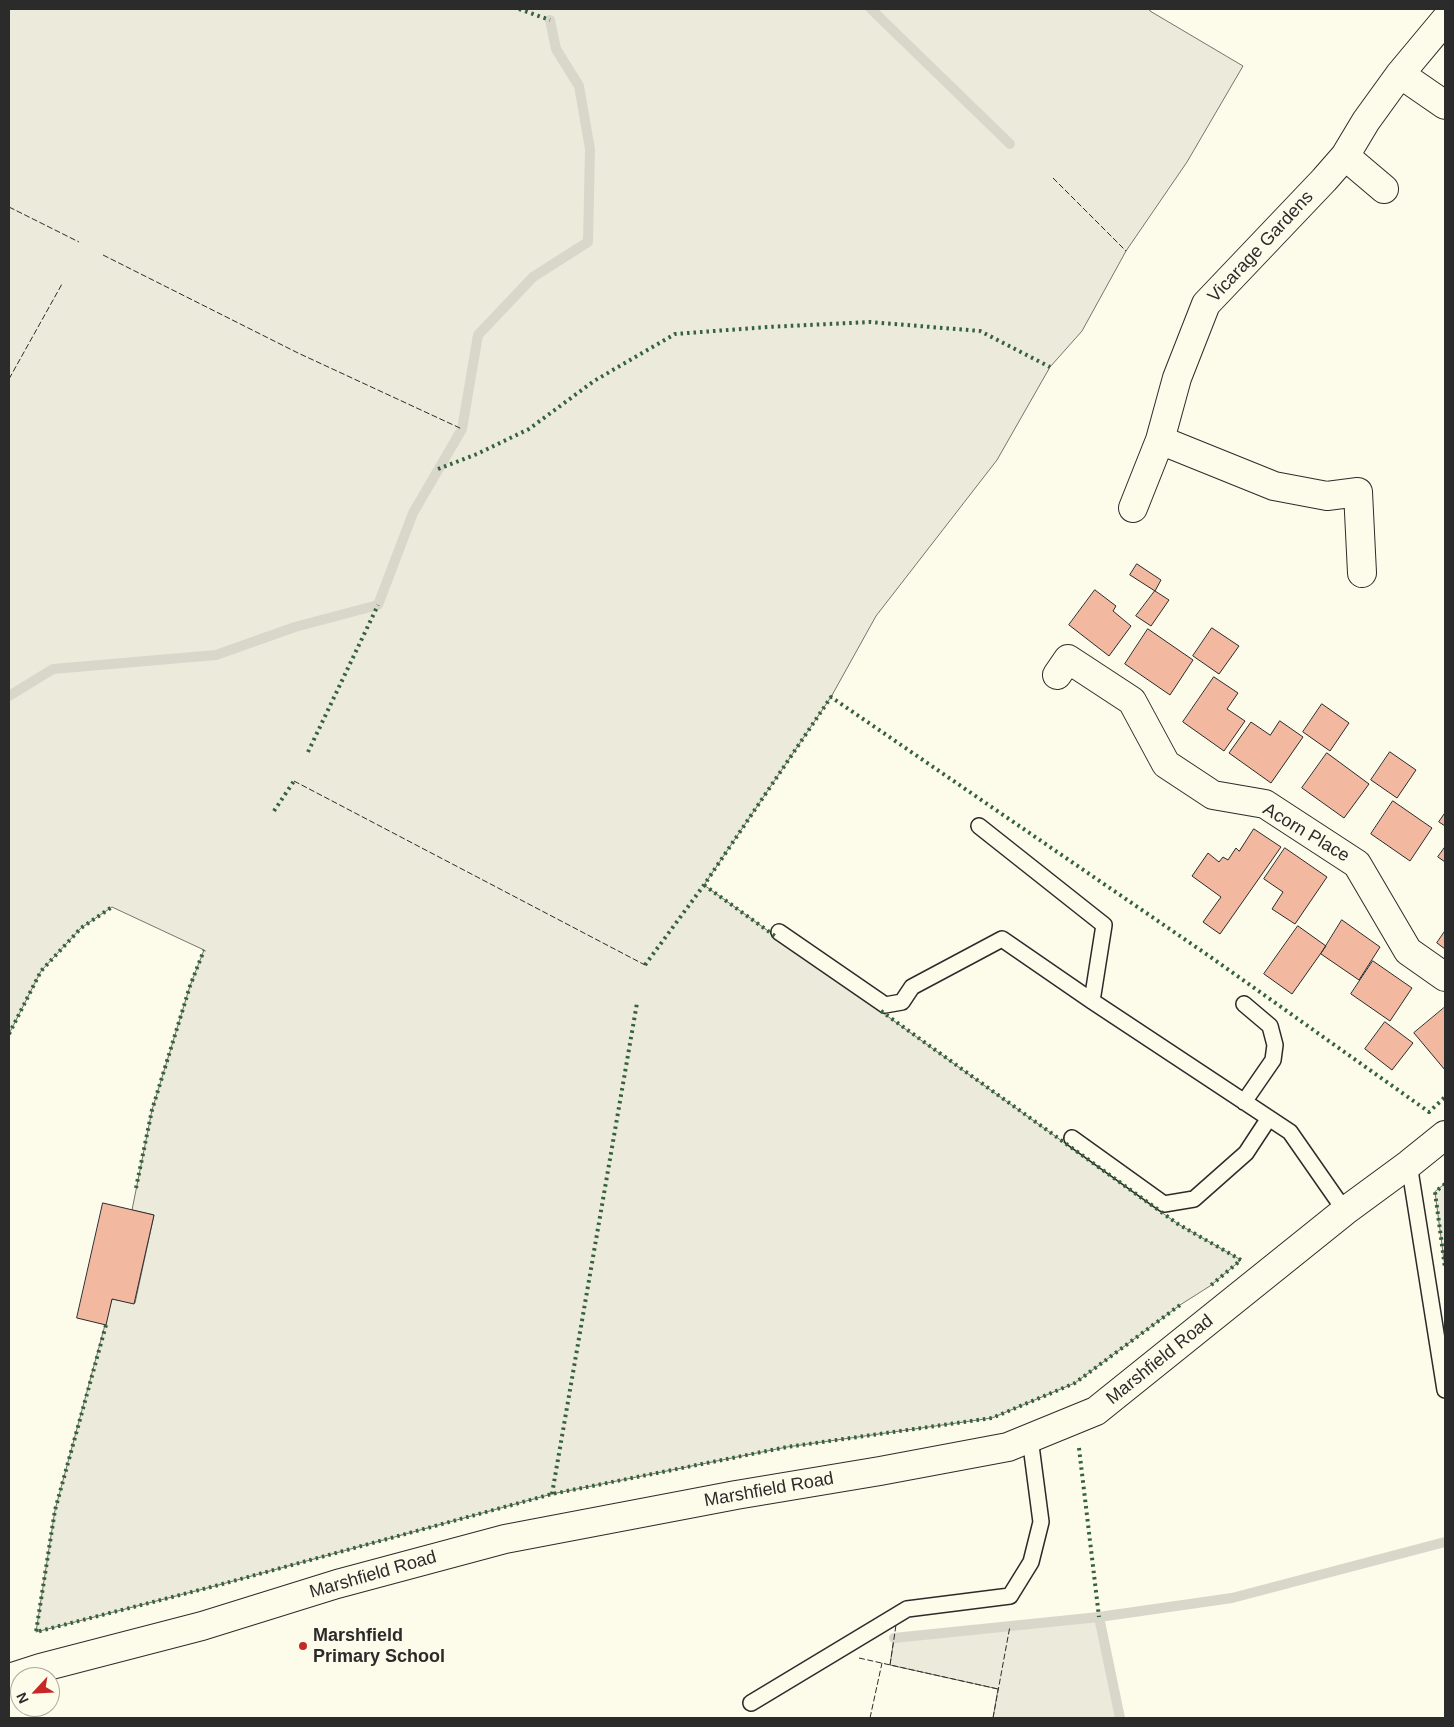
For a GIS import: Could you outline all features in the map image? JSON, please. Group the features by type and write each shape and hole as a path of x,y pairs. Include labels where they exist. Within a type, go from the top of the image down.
{"street":[{"name":"Vicarage Gardens","path":"1134,508 1160,440 1176,378 1206,304 1345,156 1366,121 1400,74 1445,20"},
{"path":"1400,74 1445,105"},
{"path":"1345,156 1384,189"},
{"path":"1160,440 1274,486 1327,496 1358,492 1362,573"},
{"name":"Acorn Place","path":"1057,675 1068,659 1132,701 1166,764 1213,795 1265,804 1357,864 1408,951 1445,977"},
{"name":"Marshfield Road","path":"9,1678 40,1668 202,1626 337,1584 505,1539 736,1495 1008,1447 1096,1411 1345,1211 1445,1135"}],"lane":[{"path":"979,826 1104,925 1092,1001"},
{"path":"779,932 885,1005 902,1002 912,987 1002,939 1290,1132 1345,1211"},
{"path":"1244,1004 1270,1026 1276,1045 1273,1060 1244,1102"},
{"path":"1072,1138 1164,1204 1194,1200 1246,1153 1269,1118"},
{"path":"1409,1164 1445,1390"},
{"path":"751,1703 907,1609 1010,1596 1031,1562 1041,1522 1030,1438"}],"shaded area":[{"path":"9,9 1149,9 1243,66 1187,162 1126,251 1082,331 1050,367 997,460 876,616 831,697 704,885 1178,1224 1241,1260 1210,1286 1180,1305 1075,1383 992,1418 787,1447 552,1494 215,1586 36,1632 55,1510 112,1299 135,1303 154,1215 132,1210 152,1110 190,986 204,950 112,907 81,928 41,971 9,1034"},
{"path":"1445,1184 1445,1268 1435,1192"},
{"path":"1099,1617 1120,1718 993,1718 998,1689 890,1665 894,1638"}],"building":[{"path":"1137,564 1161,580 1155,591 1130,575"},
{"path":"1095,590 1116,606 1113,611 1131,626 1109,656 1069,625"},
{"path":"1155,591 1169,600 1151,626 1136,616"},
{"path":"1212,628 1239,646 1219,674 1193,656"},
{"path":"1148,629 1193,660 1170,695 1125,664"},
{"path":"1214,677 1238,693 1227,709 1245,721 1224,751 1183,722"},
{"path":"1322,704 1349,723 1330,751 1303,732"},
{"path":"1280,721 1303,737 1271,783 1229,753 1251,722 1270,735"},
{"path":"1390,752 1416,770 1397,798 1371,780"},
{"path":"1327,753 1369,784 1344,818 1302,788"},
{"path":"1393,801 1432,828 1410,861 1371,834"},
{"path":"1445,813 1445,826 1439,822"},
{"path":"1254,829 1281,847 1220,934 1203,922 1221,897 1192,876 1208,853 1219,862 1223,857 1228,860 1236,848 1239,851"},
{"path":"1445,847 1445,862 1438,857"},
{"path":"1285,848 1327,877 1295,924 1272,909 1283,892 1264,879"},
{"path":"1342,920 1380,947 1359,980 1321,954"},
{"path":"1298,926 1326,946 1292,994 1264,974"},
{"path":"1445,931 1445,949 1437,943"},
{"path":"1373,961 1412,988 1390,1021 1351,994"},
{"path":"1445,1009 1445,1070 1414,1033"},
{"path":"1385,1022 1413,1043 1392,1070 1365,1049"},
{"path":"103,1203 154,1215 134,1304 112,1299 106,1325 77,1318"}],"waterway":[{"path":"871,9 1010,144"},
{"path":"9,696 53,669 216,655 295,627 378,605 413,513 462,429 478,335 533,277 588,242 590,149 579,86 556,49 550,20"},
{"path":"894,1638 1099,1617 1232,1598 1445,1542"},
{"path":"1099,1617 1120,1718"}],"hedge":[{"path":"519,9 550,20"},
{"path":"438,469 477,454 529,429 594,381 675,334 870,322 980,331 1050,367"},
{"path":"308,752 378,605"},
{"path":"645,965 704,885 831,697 1212,958 1429,1112 1445,1097"},
{"path":"274,811 294,781"},
{"path":"704,885 775,936"},
{"path":"9,1034 41,971 81,928 112,907"},
{"path":"136,1188 152,1110 190,986 204,950"},
{"path":"552,1494 637,1003"},
{"path":"881,1011 1178,1224 1241,1260 1210,1286"},
{"path":"1445,1184 1435,1192 1445,1268"},
{"path":"106,1325 55,1510 36,1632 215,1586 552,1494 787,1447 992,1418 1075,1383 1180,1305"},
{"path":"1079,1448 1099,1617"}],"fence":[{"path":"1053,178 1126,251"},
{"path":"9,207 79,242"},
{"path":"103,255 298,353 462,429"},
{"path":"9,379 62,284"},
{"path":"294,781 645,965"},
{"path":"890,1665 896,1625"},
{"path":"993,1718 1010,1626"},
{"path":"859,1658 998,1689"},
{"path":"870,1718 882,1663"}],"place":[{"name":"Marshfield Primary School","path":"303,1646"}]}
